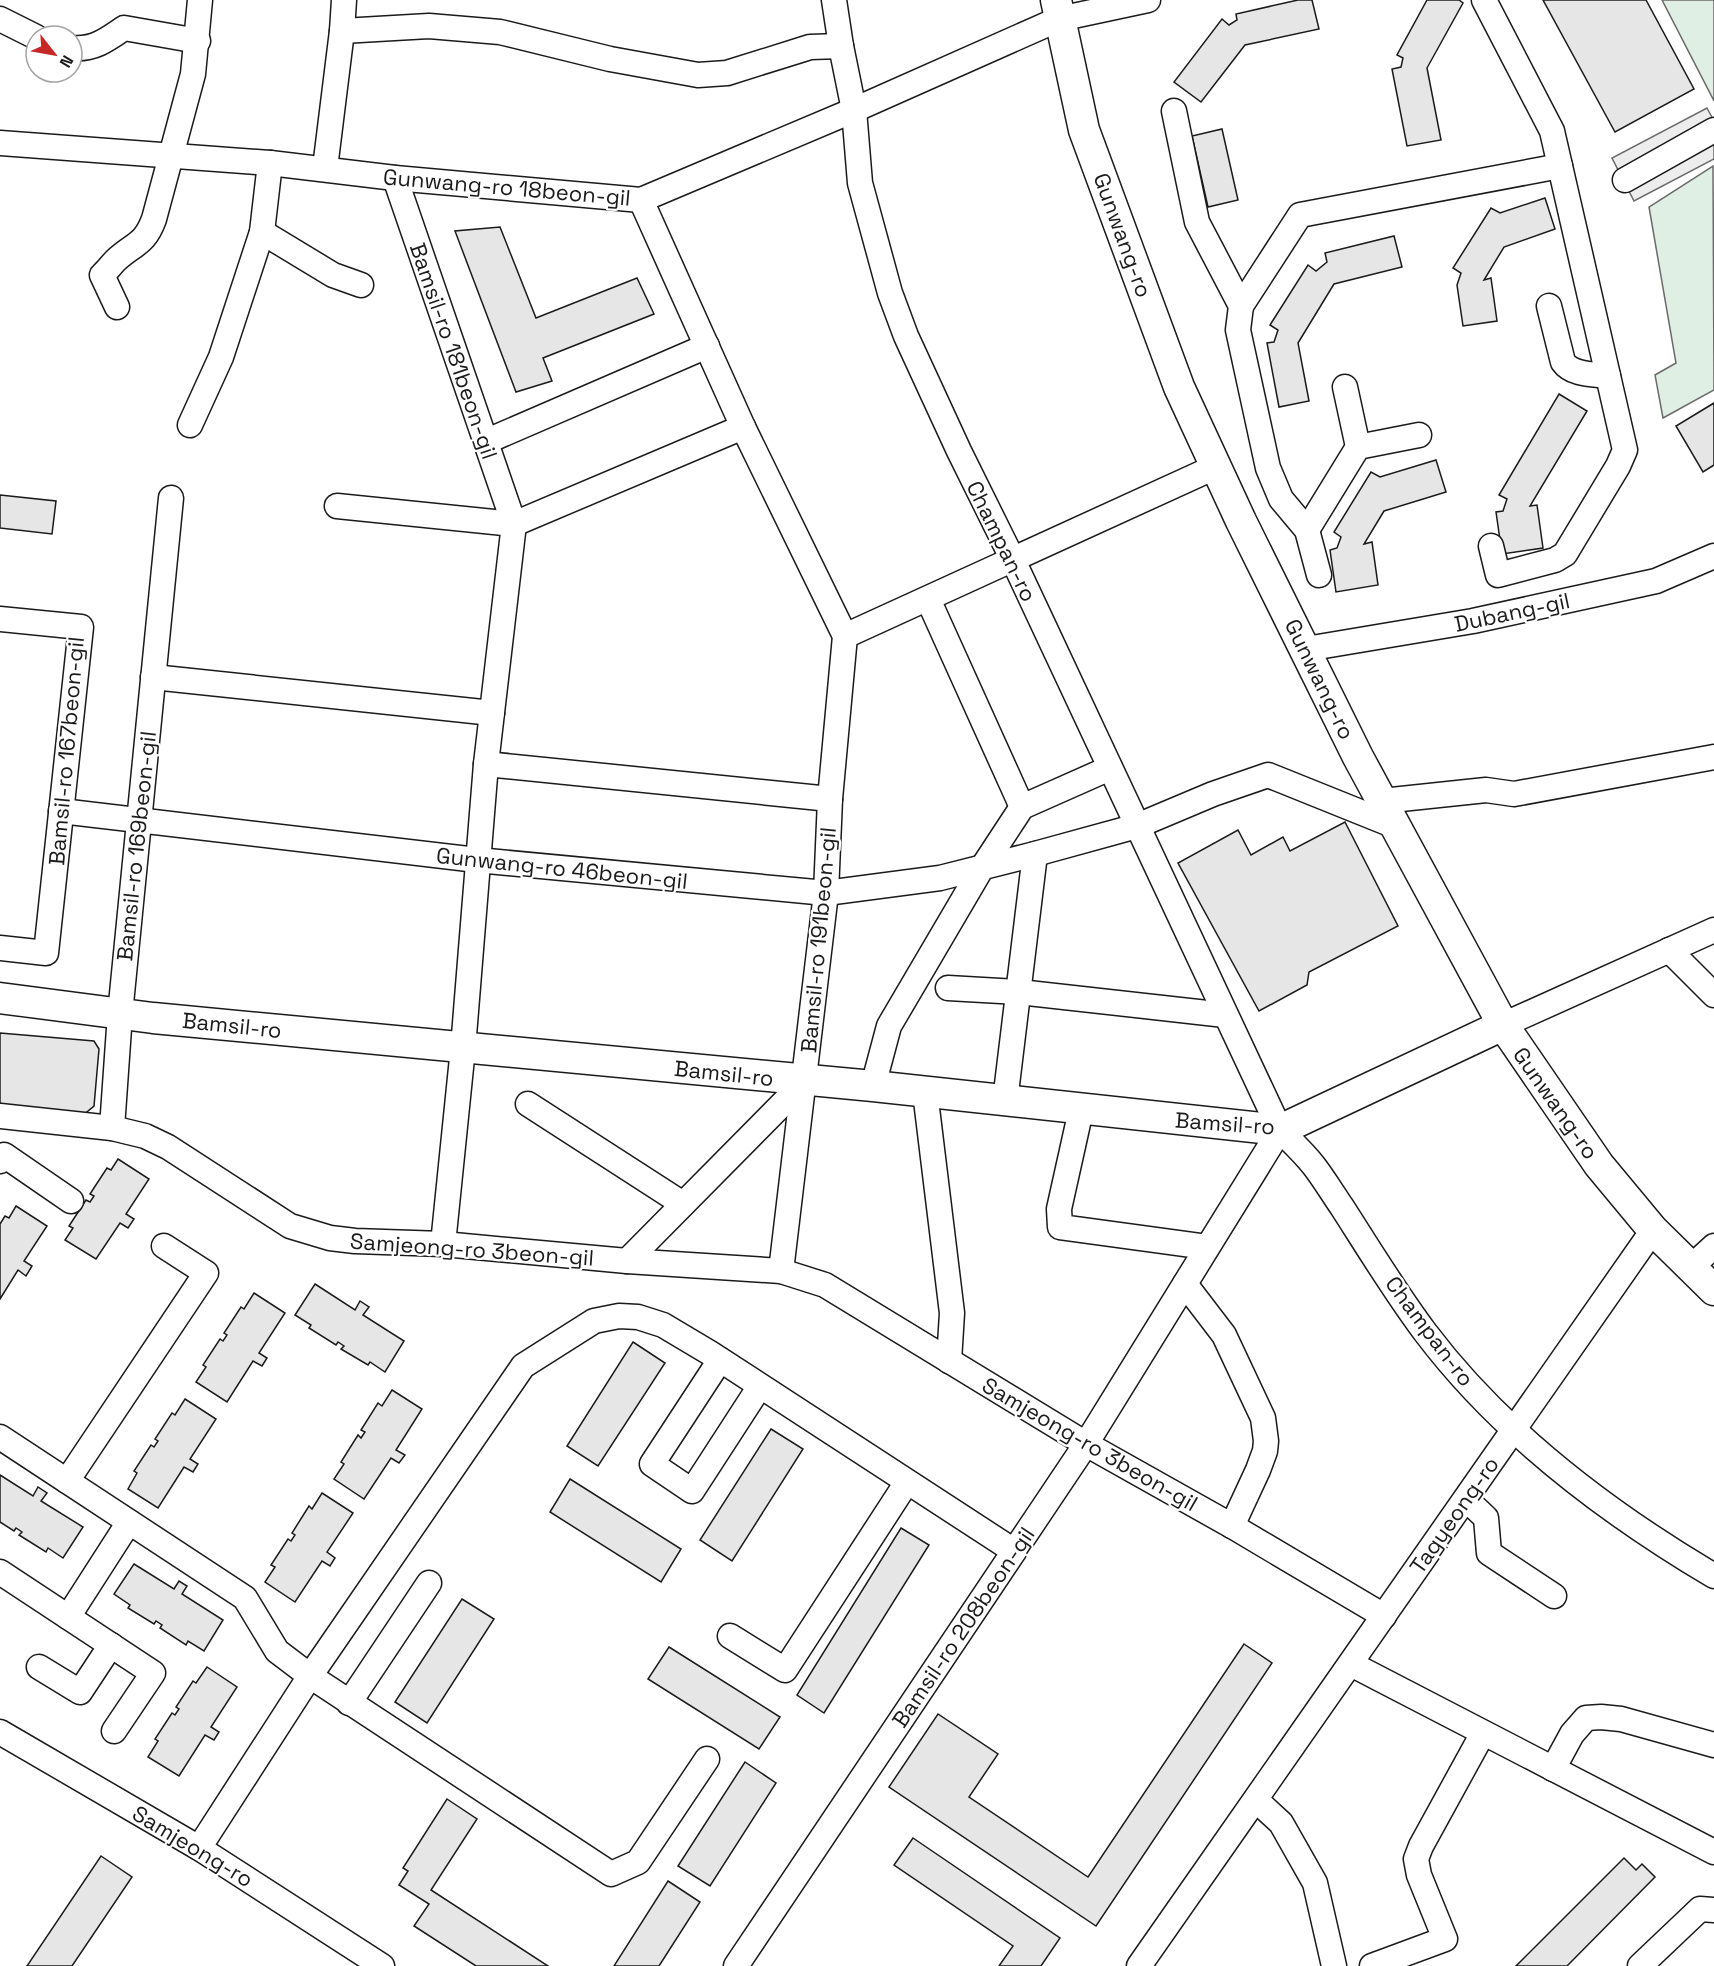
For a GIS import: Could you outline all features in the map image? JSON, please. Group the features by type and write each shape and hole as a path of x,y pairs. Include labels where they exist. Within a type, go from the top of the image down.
{"main road":[{"name":"Gunwang-ro","path":"1057,10 1084,130 1179,387 1215,467 1358,757 1503,1025 1599,1165 1653,1230 1714,1290"},
{"name":"Bamsil-ro","path":"0,998 120,1014 873,1086 1280,1130 1503,1025"}],"street":[{"path":"117,307 102,275 116,260 139,245 146,236 158,209 193,74 198,41 200,0"},
{"path":"325,168 344,0"},
{"name":"Champan-ro","path":"834,0 854,110 860,183 890,293 906,336 958,451 1012,560 1280,1130 1314,1165 1424,1331 1466,1382 1514,1430 1608,1507 1656,1541 1714,1576"},
{"name":"Gunwang-ro 18beon-gil","path":"0,142 270,163 641,200 854,110 1057,10 1148,0"},
{"path":"1484,0 1552,131 1625,450 1618,466 1565,554 1555,560 1498,575 1491,546"},
{"path":"0,19 24,31"},
{"path":"342,31 429,26 500,32 610,59 698,75 727,73 810,47 841,46"},
{"path":"84,49 95,46 124,28 198,41"},
{"path":"1174,111 1197,222 1241,306"},
{"path":"1625,180 1714,130"},
{"path":"190,425 221,357 262,232 270,163"},
{"path":"1319,575 1307,530 1281,499 1268,468 1238,330 1241,306 1300,215 1560,166"},
{"name":"Bamsil-ro 181beon-gil","path":"395,177 514,524 486,764 464,1048"},
{"path":"641,200 743,427 845,636 1215,467"},
{"path":"262,232 333,275 361,285"},
{"path":"1549,306 1563,362 1567,368 1578,372 1608,376"},
{"path":"485,442 707,346"},
{"path":"1307,530 1358,447 1345,387"},
{"path":"337,506 514,524 743,427"},
{"path":"1358,447 1419,435"},
{"name":"Bamsil-ro 169beon-gil","path":"112,1128 120,1014 171,498"},
{"name":"Dubang-gil","path":"1306,649 1473,621 1656,581 1714,556"},
{"path":"928,599 1022,807"},
{"name":"Bamsil-ro 167beon-gil","path":"0,619 81,627 46,953 0,948"},
{"name":"Bamsil-ro 191beon-gil","path":"805,1081 826,893 830,799 845,636"},
{"path":"153,677 492,713"},
{"path":"1388,814 1486,790 1514,794 1714,757"},
{"name":"Bamsil-ro 191beon-gil","path":"486,764 830,799"},
{"path":"873,1086 889,1026 984,866 1022,807 1110,768"},
{"name":"Gunwang-ro 46beon-gil","path":"61,811 477,860 826,893 940,878 1035,854 1137,826 1213,794 1268,775 1388,814"},
{"path":"1005,1101 1035,854"},
{"path":"1503,1025 1714,930"},
{"path":"1669,950 1714,995"},
{"path":"948,988 1019,992 1225,1015"},
{"path":"443,1244 464,1048"},
{"path":"627,1261 805,1081"},
{"name":"Bamsil-ro","path":"781,1271 805,1081"},
{"path":"925,1092 952,1313 949,1361"},
{"path":"528,1104 683,1204"},
{"path":"1081,1110 1059,1209 1060,1227 1207,1247"},
{"name":"Samjeong-ro 3beon-gil","path":"0,1116 135,1132 168,1147 290,1226 330,1238 443,1244 627,1261 781,1271 825,1285 1086,1444 1232,1526 1384,1616"},
{"name":"Bamsil-ro 208beon-gil","path":"736,1966 1086,1444 1280,1130"},
{"path":"0,1161 4,1155 71,1201"},
{"name":"Tagyeong-ro","path":"1139,1966 1653,1230"},
{"path":"67,1481 206,1273 164,1246"},
{"path":"1690,1268 1714,1246"},
{"path":"1185,1284 1224,1335 1263,1418 1266,1441 1258,1470 1232,1526"},
{"path":"199,1848 310,1676 523,1366 594,1321 620,1316 638,1317 663,1325 1014,1551"},
{"path":"720,1360 652,1464 692,1491 760,1386"},
{"path":"0,1437 245,1598 277,1651 310,1676 611,1874 638,1862 707,1759"},
{"path":"730,1636 785,1670 907,1482"},
{"path":"1466,1499 1486,1518 1489,1553 1554,1596"},
{"path":"68,1617 129,1522"},
{"path":"0,1572 153,1673 114,1731"},
{"path":"349,1702 429,1583"},
{"path":"39,1666 80,1692 111,1645"},
{"path":"1351,1664 1714,1852"},
{"path":"1553,1769 1572,1734 1586,1718 1621,1719 1714,1745"},
{"name":"Samjeong-ro","path":"0,1732 199,1848 382,1966"},
{"path":"1372,1966 1445,1939 1419,1875 1416,1859 1483,1733"},
{"path":"1256,1800 1281,1824 1315,1883 1334,1966"},
{"path":"1640,1966 1700,1909 1714,1910"}],"green space":[{"path":"1662,0 1714,0 1714,101"},
{"path":"1713,166 1714,390 1663,418 1655,375 1676,363 1649,207"}],"shaded area":[{"path":"1707,108 1714,121 1714,159 1634,201 1612,158"}],"building":[{"path":"1298,0 1312,0 1319,29 1245,45 1201,102 1174,82 1222,19 1229,25 1237,20 1236,14"},
{"path":"1427,0 1459,0 1463,3 1427,68 1441,140 1407,146 1392,69 1401,67 1403,58 1397,55"},
{"path":"1543,0 1646,0 1694,89 1615,132"},
{"path":"1222,129 1238,200 1208,207 1192,136"},
{"path":"1545,198 1555,229 1504,247 1484,280 1491,278 1497,321 1463,326 1457,285 1461,273 1453,268 1491,208 1500,213"},
{"path":"500,227 536,318 637,278 654,314 543,358 552,381 516,392 455,231"},
{"path":"1394,236 1402,267 1334,284 1298,343 1309,401 1279,407 1267,343 1274,342 1278,330 1270,325 1308,265 1316,271 1327,262 1325,253"},
{"path":"1559,394 1587,411 1530,506 1537,505 1543,548 1502,554 1496,512 1503,511 1507,499 1499,495"},
{"path":"1714,403 1714,465 1703,472 1676,426"},
{"path":"1436,460 1446,492 1384,511 1364,544 1372,542 1378,585 1336,592 1330,550 1337,548 1341,537 1334,532 1371,472 1380,477"},
{"path":"0,495 56,501 52,534 0,528"},
{"path":"1345,822 1398,926 1309,972 1307,985 1259,1011 1178,863 1238,830 1251,855 1283,837 1290,851"},
{"path":"0,1033 94,1041 99,1049 94,1106 82,1116 0,1109"},
{"path":"118,1159 149,1179 126,1214 134,1219 128,1228 120,1223 96,1259 65,1240 73,1228 69,1226 86,1200 90,1202 94,1196 90,1194 107,1168 111,1170"},
{"path":"16,1206 47,1226 24,1261 32,1266 26,1276 18,1270 0,1299 0,1224 5,1216 9,1218"},
{"path":"315,1284 355,1310 360,1301 369,1307 363,1315 404,1341 385,1372 370,1362 368,1365 341,1349 344,1346 338,1342 336,1345 309,1328 311,1325 295,1315"},
{"path":"254,1293 285,1313 259,1353 267,1358 262,1366 253,1361 227,1402 196,1382 206,1367 203,1365 220,1339 223,1341 227,1335 224,1333 241,1307 244,1309"},
{"path":"633,1342 665,1363 598,1466 567,1446"},
{"path":"392,1390 422,1409 396,1450 405,1455 399,1463 391,1458 364,1499 334,1479 344,1464 341,1462 358,1435 361,1438 365,1432 361,1430 378,1403 382,1406"},
{"path":"185,1399 216,1419 190,1459 198,1464 193,1472 184,1467 158,1508 128,1489 137,1473 134,1471 151,1445 154,1447 158,1441 155,1439 172,1413 175,1415"},
{"path":"771,1429 803,1449 732,1561 700,1540"},
{"path":"0,1475 33,1496 38,1487 47,1493 41,1501 83,1527 63,1558 48,1548 46,1552 19,1535 22,1532 16,1528 14,1531 0,1522"},
{"path":"570,1479 681,1549 661,1582 550,1512"},
{"path":"322,1493 353,1513 327,1552 335,1558 330,1566 322,1561 295,1602 265,1582 275,1567 271,1565 288,1539 291,1541 295,1535 292,1533 309,1506 312,1509"},
{"path":"901,1528 929,1545 824,1713 797,1695"},
{"path":"134,1564 174,1589 179,1581 187,1586 182,1594 223,1620 204,1651 188,1641 186,1645 160,1628 162,1625 156,1621 154,1624 128,1608 130,1605 114,1594"},
{"path":"462,1599 494,1619 427,1723 395,1702"},
{"path":"1244,1644 1272,1663 1096,1926 889,1787 938,1714 998,1754 969,1797 1088,1877"},
{"path":"669,1647 780,1717 759,1749 648,1679"},
{"path":"207,1667 237,1687 211,1727 219,1732 214,1740 205,1735 179,1776 148,1757 158,1741 155,1739 172,1713 175,1715 179,1709 176,1707 193,1681 196,1683"},
{"path":"745,1762 776,1783 710,1886 678,1866"},
{"path":"447,1799 477,1819 431,1890 548,1966 476,1966 414,1926 429,1904 399,1885 408,1871 403,1868"},
{"path":"913,1838 1060,1938 1041,1966 999,1966 1013,1946 894,1865"},
{"path":"101,1856 132,1877 72,1966 27,1966"},
{"path":"1624,1858 1636,1870 1642,1864 1655,1877 1567,1966 1516,1966"},
{"path":"668,1881 700,1902 659,1966 614,1966"}]}
